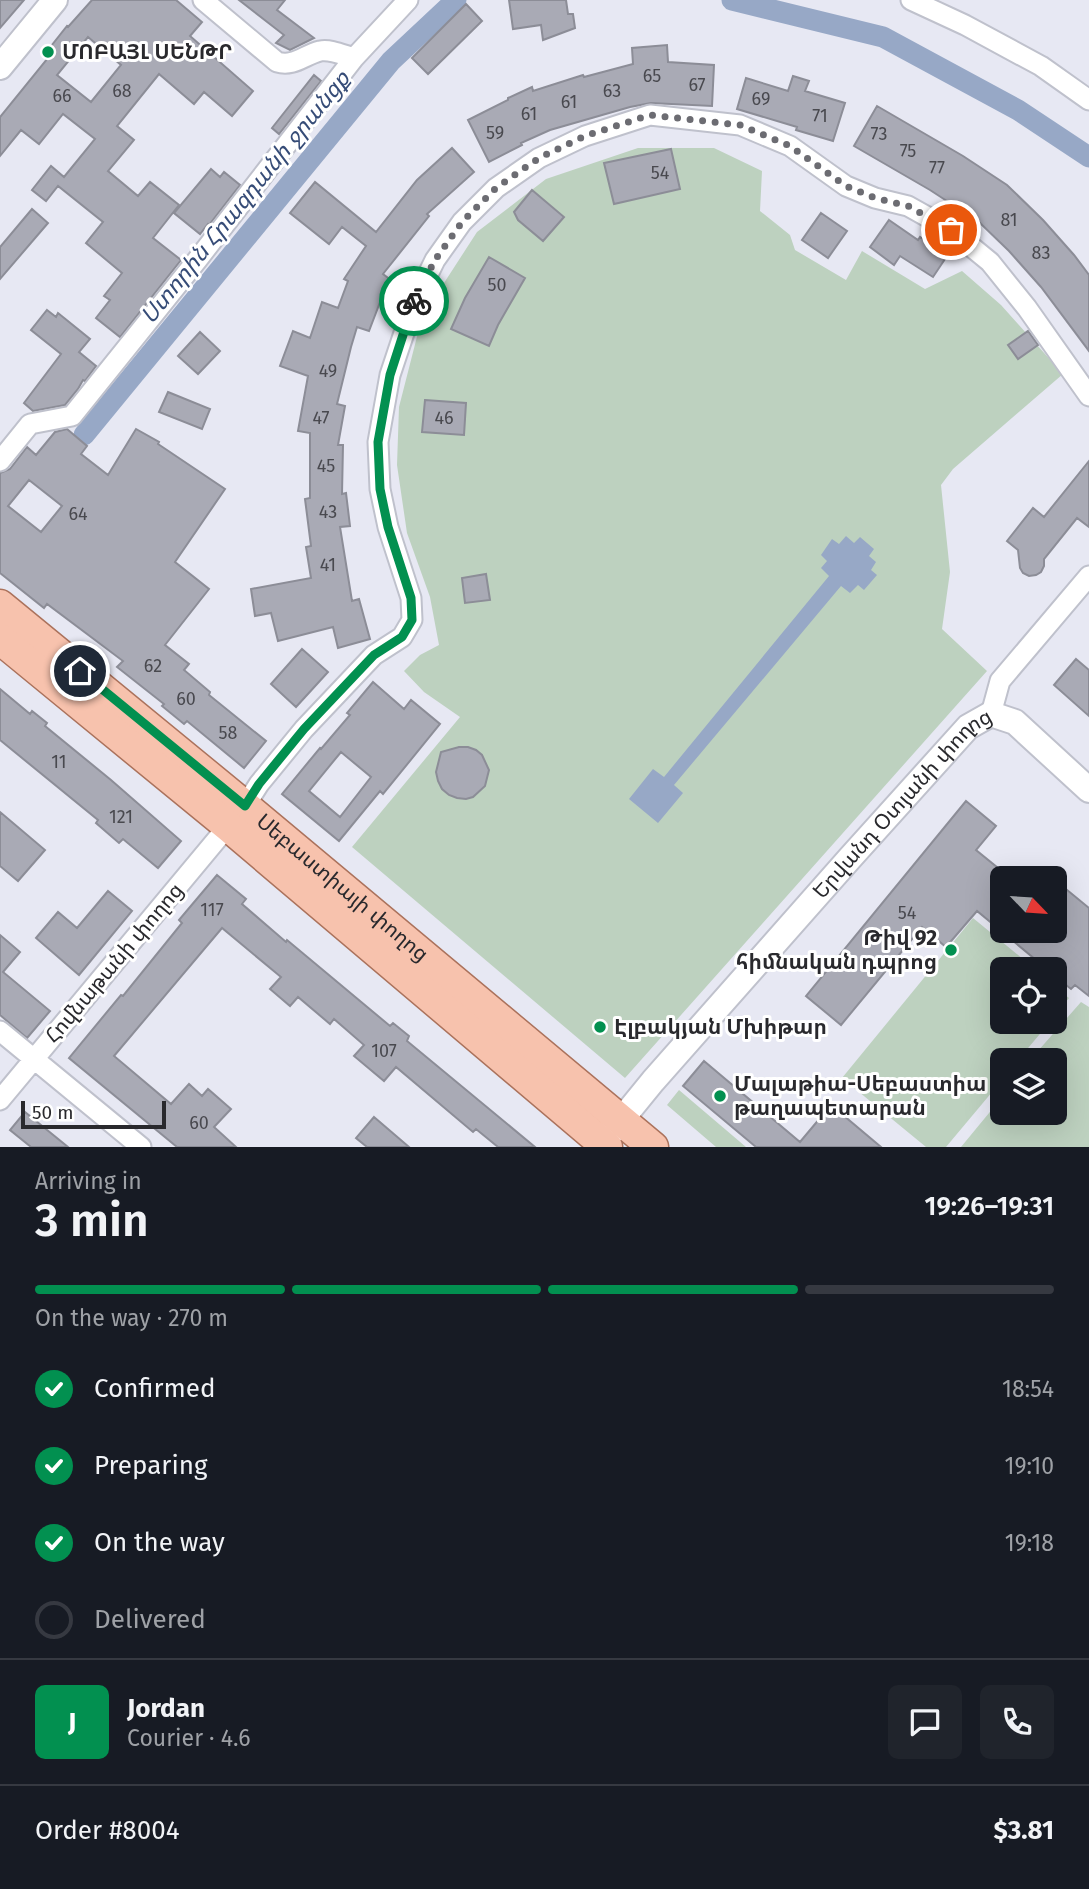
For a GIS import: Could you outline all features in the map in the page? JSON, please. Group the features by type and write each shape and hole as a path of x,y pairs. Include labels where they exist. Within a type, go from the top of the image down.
{"main road":[{"name":"Սեբաստիայի փողոց","path":"0,605 237,816 608,1139 653,1147"},
{"name":"Սեբաստիայի փողոց","path":"0,639 237,816"}],"street":[{"path":"0,66 55,0"},
{"path":"203,0 277,62 285,65 293,63 321,51 354,58"},
{"path":"0,461 30,424 72,416 354,58 408,0"},
{"path":"911,0 965,25 1041,66 1089,100"},
{"name":"Հովնաթանի փողոց","path":"0,1100 237,816 304,729 374,655 402,637 412,620 411,598 388,527 380,489 378,442 390,375 414,303 435,260 462,222 496,188 539,158 585,136 650,115 740,125 790,146 846,186 875,198 908,206 951,230 990,262 1027,308 1089,396"},
{"name":"Երվանդ Օտյանի փողոց","path":"608,1139 850,858 968,727 991,714 1000,681 1089,576"},
{"path":"991,714 1015,722 1089,790"},
{"path":"0,1031 141,1147"}],"green space":[{"path":"638,148 714,148 762,171 760,211 790,235 795,250 846,280 862,251 925,289 962,271 1001,305 1063,374 953,469 941,485 950,572 942,629 987,671 625,1078 352,847 460,717 424,692 404,671 420,655 439,645 430,597 407,533 397,465 399,407 422,317 477,232 546,179"},
{"path":"973,918 990,932 990,943 1003,943 1020,957 990,957 990,1034 1040,1034 1028,1048 990,1048 990,1095 946,1147 926,1147 842,1078"},
{"path":"1081,1002 1089,1007 1089,1147 961,1147 990,1112 990,1125 1067,1125 1067,1048 1041,1048 1053,1034 1067,1034 1067,1018"},
{"path":"679,1090 746,1147 716,1147 667,1105"}],"water":[{"path":"846,536 854,543 860,537 874,549 869,556 876,562 871,570 877,575 864,590 858,585 850,593 841,586 674,785 683,793 658,823 629,799 653,769 664,777 829,576 821,568 827,561 821,555 832,539 839,544"}],"building":[{"path":"0,0 24,0 0,28"},
{"path":"92,0 176,0 202,22 190,36 253,91 232,116 204,92 194,104 159,74 117,126 134,140 108,171 138,196 150,182 179,205 153,238 181,260 120,337 96,318 110,300 104,296 122,273 86,243 103,222 58,186 46,201 32,190 51,166 64,177 95,139 63,114 39,144 21,130 0,156 0,117 48,58 44,55","holes":["88,37 121,65 91,102 57,75"]},
{"path":"239,0 285,0 277,10 314,38 290,50 276,43 284,35"},
{"path":"509,0 566,0 568,14 573,14 575,28 543,40 541,25 513,29"},
{"path":"466,4 482,21 428,74 412,58"},
{"path":"667,45 668,62 714,65 712,106 651,103 630,107 550,130 489,162 468,120 532,87 533,91 583,75 584,77 633,64 632,48"},
{"path":"314,75 321,81 279,134 272,128"},
{"path":"793,76 809,81 805,91 845,103 833,141 737,109 746,78 788,91"},
{"path":"877,106 1007,185 1074,255 1089,275 1089,351 1041,287 979,222 854,146"},
{"path":"452,148 474,172 427,214 429,216 383,274 392,281 382,297 369,331 357,327 337,404 345,406 338,445 343,445 342,494 346,493 350,526 340,527 352,601 359,599 370,639 338,648 333,627 278,641 271,613 255,616 251,589 311,578 306,547 311,546 305,499 310,498 310,433 298,431 308,376 280,366 293,331 310,338 322,302 338,308 348,281 344,279 366,246 342,227 329,244 290,213 315,182 376,232 417,180"},
{"path":"671,149 680,189 614,204 604,163"},
{"path":"211,169 220,177 224,172 240,185 200,234 174,213"},
{"path":"532,190 564,217 543,241 518,220 514,212"},
{"path":"32,209 48,223 0,279 0,247"},
{"path":"821,213 847,231 828,258 802,240"},
{"path":"889,220 947,256 933,277 900,256 894,265 870,247"},
{"path":"489,257 525,278 489,346 451,329"},
{"path":"47,310 56,317 58,313 90,339 79,352 96,366 65,405 33,411 24,403 61,354 31,330"},
{"path":"1028,331 1038,345 1018,359 1008,345"},
{"path":"200,332 220,351 198,374 178,356"},
{"path":"168,392 210,409 202,429 159,412"},
{"path":"425,400 466,403 464,435 422,432"},
{"path":"67,429 87,446 81,454 108,475 136,429 225,489 175,562 209,589 165,645 189,664 184,670 210,692 209,695 266,741 244,768 187,721 184,724 162,706 164,704 117,667 123,661 47,604 44,608 0,573 0,473 10,469 27,447 36,455 55,432","holes":["29,480 62,506 41,532 8,506"]},
{"path":"1089,461 1089,527 1077,518 1044,559 1041,572 1029,576 1023,573 1018,550 1007,541 1033,508 1044,517"},
{"path":"486,574 490,600 465,603 462,578"},
{"path":"302,649 328,672 296,707 271,684"},
{"path":"1076,659 1089,670 1089,716 1054,685"},
{"path":"373,682 404,709 411,700 440,724 383,794 380,791 339,841 282,794 350,715 347,713","holes":["341,752 371,777 340,817 309,791"]},
{"path":"0,689 30,714 32,711 47,723 45,726 181,841 158,868 123,839 119,843 96,823 98,820 0,740"},
{"path":"459,747 476,750 482,755 489,770 485,786 473,797 466,799 449,795 442,789 436,772 441,752"},
{"path":"966,801 996,826 976,850 996,866 990,866 990,922 977,911 946,947 922,927 841,1025 806,996"},
{"path":"0,812 45,850 18,881 0,866"},
{"path":"217,875 246,899 242,904 286,942 287,940 390,1026 393,1023 409,1036 407,1041 535,1147 498,1147 476,1129 473,1132 396,1067 384,1081 354,1056 364,1045 334,1019 330,1024 298,997 290,1006 270,989 281,977 222,928 114,1056 171,1104 189,1084 202,1096 208,1089 231,1109 214,1127 236,1147 177,1147 69,1058 121,995 123,996 182,923 179,920"},
{"path":"108,891 132,911 79,975 36,938 58,912 77,928"},
{"path":"1068,891 1089,908 1089,996 1075,985 1071,989 1067,986 1067,957 1032,957 1016,943 1068,943"},
{"path":"0,935 20,952 3,972 50,1011 27,1038 0,1015"},
{"name":"Մալաթիա-Սեբաստիա թաղապետարան","path":"704,1061 800,1142 831,1105 881,1147 756,1147 683,1086"},
{"path":"25,1112 68,1147 31,1147 10,1130"},
{"path":"374,1117 409,1147 367,1147 356,1138"}],"waterway":[{"name":"Ստորին Հրազդանի ջրանցք","path":"84,435 391,61 456,0"},
{"name":"Ստորին Հրազդանի ջրանցք","path":"732,0 883,37 1018,110 1089,157"}],"way so far":[{"path":"414,301 435,260 462,222 496,188 539,158 585,136 650,115 740,125 790,146 846,186 875,198 908,206 951,230"}],"place":[{"name":"ՄՈԲԱՅԼ ՍԵՆԹՐ","path":"48,52"},
{"name":"Թիվ 92 հիմնական դպրոց","path":"951,950"},
{"name":"Էլբակյան Մխիթար","path":"600,1027"},
{"name":"Մալաթիա-Սեբաստիա թաղապետարան","path":"720,1096"}],"route":[{"path":"80,671 245,806 259,784 304,729 374,655 402,637 412,620 411,598 388,527 380,489 378,442 390,375 414,301"}]}
